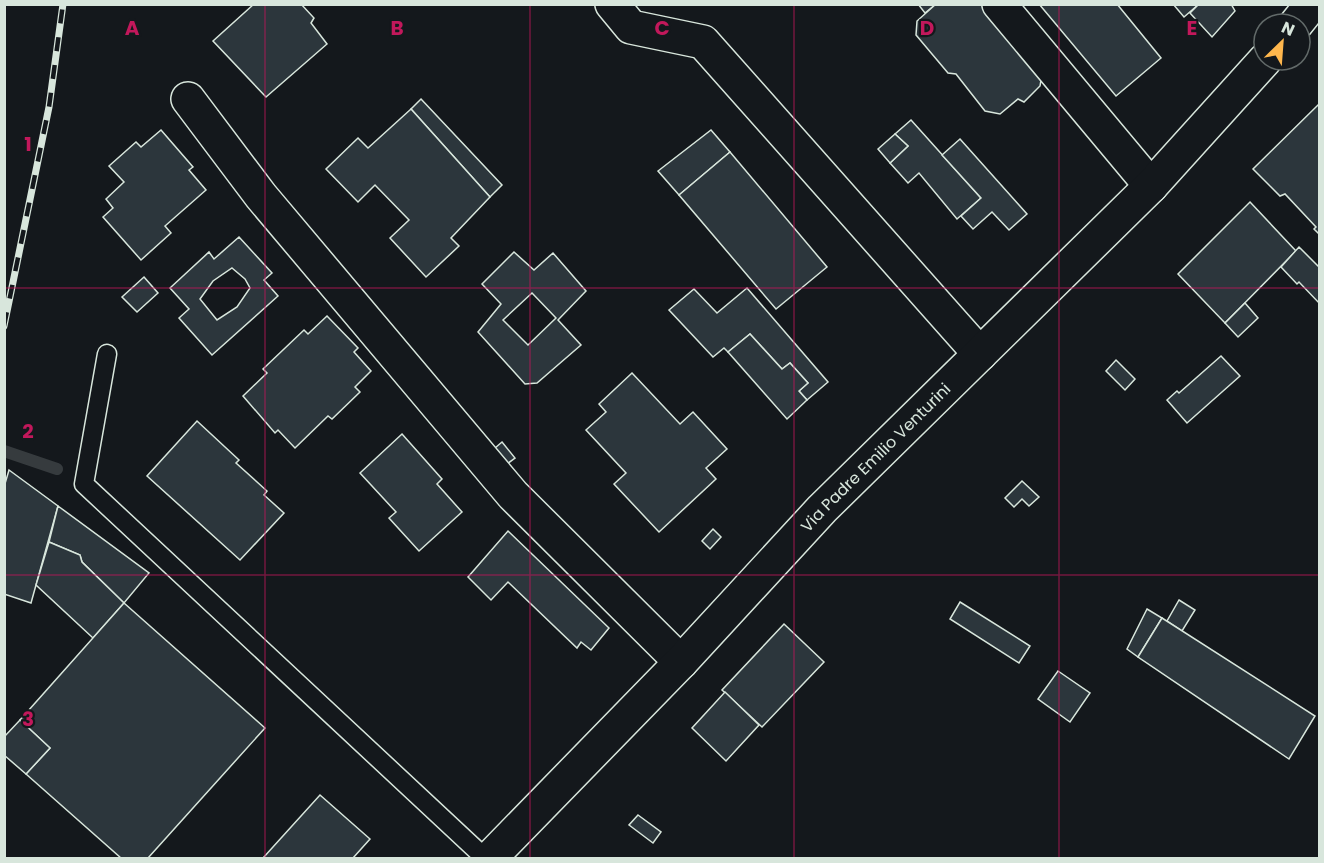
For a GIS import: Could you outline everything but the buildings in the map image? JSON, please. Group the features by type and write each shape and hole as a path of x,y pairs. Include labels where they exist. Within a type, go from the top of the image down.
{"street":[{"path":"612,4 631,27 703,42 980,354"},
{"path":"999,4 1151,186"},
{"name":"Via Padre Emilio Venturini","path":"490,858 681,662 822,509 1151,186 1254,72"},
{"path":"188,99 261,196 513,495 681,662"}],"lane":[{"path":"107,354 84,484 485,858"}],"waterway":[{"path":"4,451 57,469"}],"railway":[{"path":"4,326 49,107 63,4"}]}
